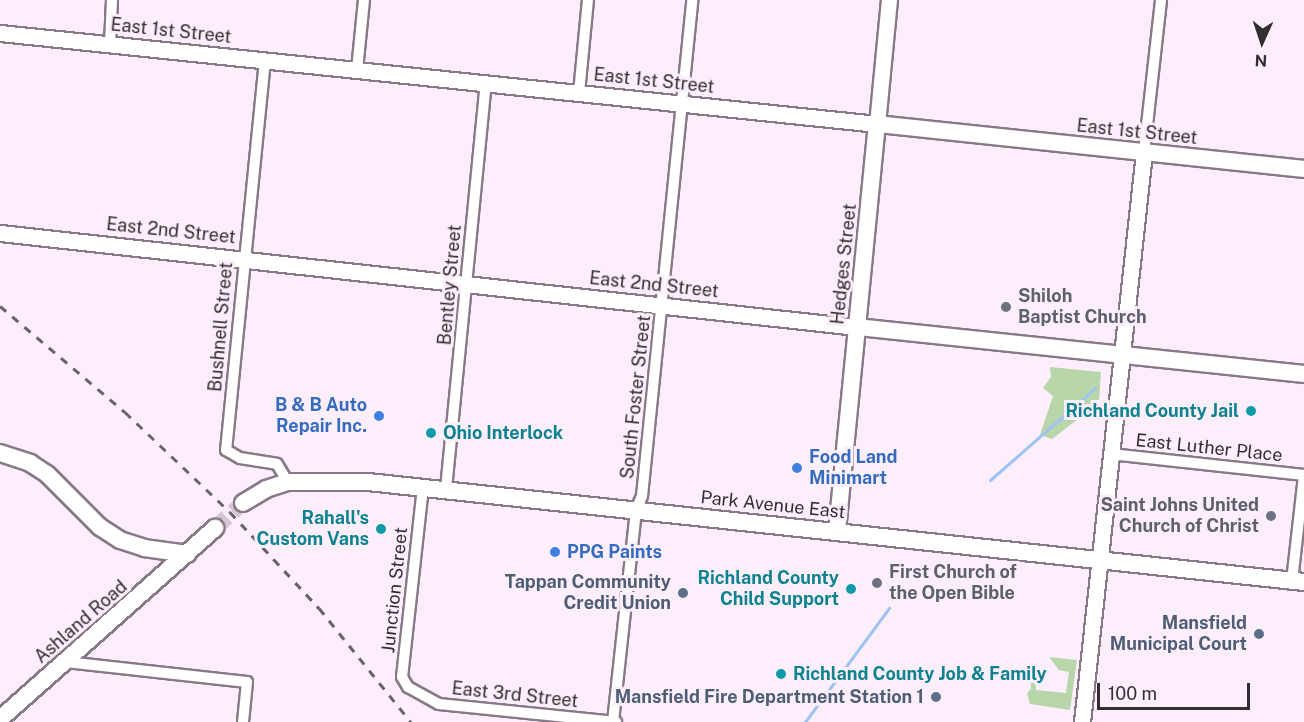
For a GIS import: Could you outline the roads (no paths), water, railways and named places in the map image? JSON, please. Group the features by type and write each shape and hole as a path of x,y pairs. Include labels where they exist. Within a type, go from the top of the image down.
{"main road":[{"name":"East 1st Street","path":"877,124 1304,169"},
{"name":"Hedges Street","path":"837,531 877,124"},
{"name":"East 2nd Street","path":"857,327 1304,374"},
{"path":"0,453 30,463 47,474 100,527 120,540 144,548 188,554 214,528"},
{"name":"Park Avenue East","path":"243,503 266,489 288,482 334,480 446,489 1298,581"},
{"name":"Ashland Road","path":"0,719 188,554"}],"street":[{"path":"110,44 112,0"},
{"path":"357,70 363,0"},
{"path":"579,93 588,0"},
{"name":"South Foster Street","path":"614,722 636,510 642,496 663,305 692,0"},
{"name":"Hedges Street","path":"877,124 890,0"},
{"path":"1082,722 1161,0"},
{"name":"East 1st Street","path":"0,33 877,124"},
{"name":"Bushnell Street","path":"265,60 243,259 226,450 240,458 277,464 288,482"},
{"name":"Bentley Street","path":"446,489 486,84"},
{"name":"East 2nd Street","path":"0,233 857,327"},
{"name":"East Luther Place","path":"1111,454 1304,475"},
{"path":"1298,581 1304,475"},
{"name":"Junction Street","path":"413,693 402,677 423,487"},
{"path":"66,662 247,682 243,722"},
{"name":"East 3rd Street","path":"413,693 439,704 614,722"}],"waterway":[{"path":"990,480 1095,388"},
{"path":"805,722 889,608"}],"tunnel":[{"path":"215,528 243,503"}],"railway":[{"path":"0,306 125,412 230,512 319,608 411,722"}],"place":[{"name":"Shiloh Baptist Church","path":"1006,307"},
{"name":"Richland County Jail","path":"1251,411"},
{"name":"B & B Auto Repair Inc.","path":"379,416"},
{"name":"Ohio Interlock","path":"431,433"},
{"name":"Food Land Minimart","path":"797,468"},
{"name":"Saint Johns United Church of Christ","path":"1271,516"},
{"name":"Rahall's Custom Vans","path":"381,529"},
{"name":"PPG Paints","path":"555,552"},
{"name":"First Church of the Open Bible","path":"877,583"},
{"name":"Richland County Child Support","path":"851,589"},
{"name":"Tappan Community Credit Union","path":"683,593"},
{"name":"Mansfield Municipal Court","path":"1259,634"},
{"name":"Richland County Job & Family","path":"781,674"},
{"name":"Mansfield Fire Department Station 1","path":"936,697"}]}
